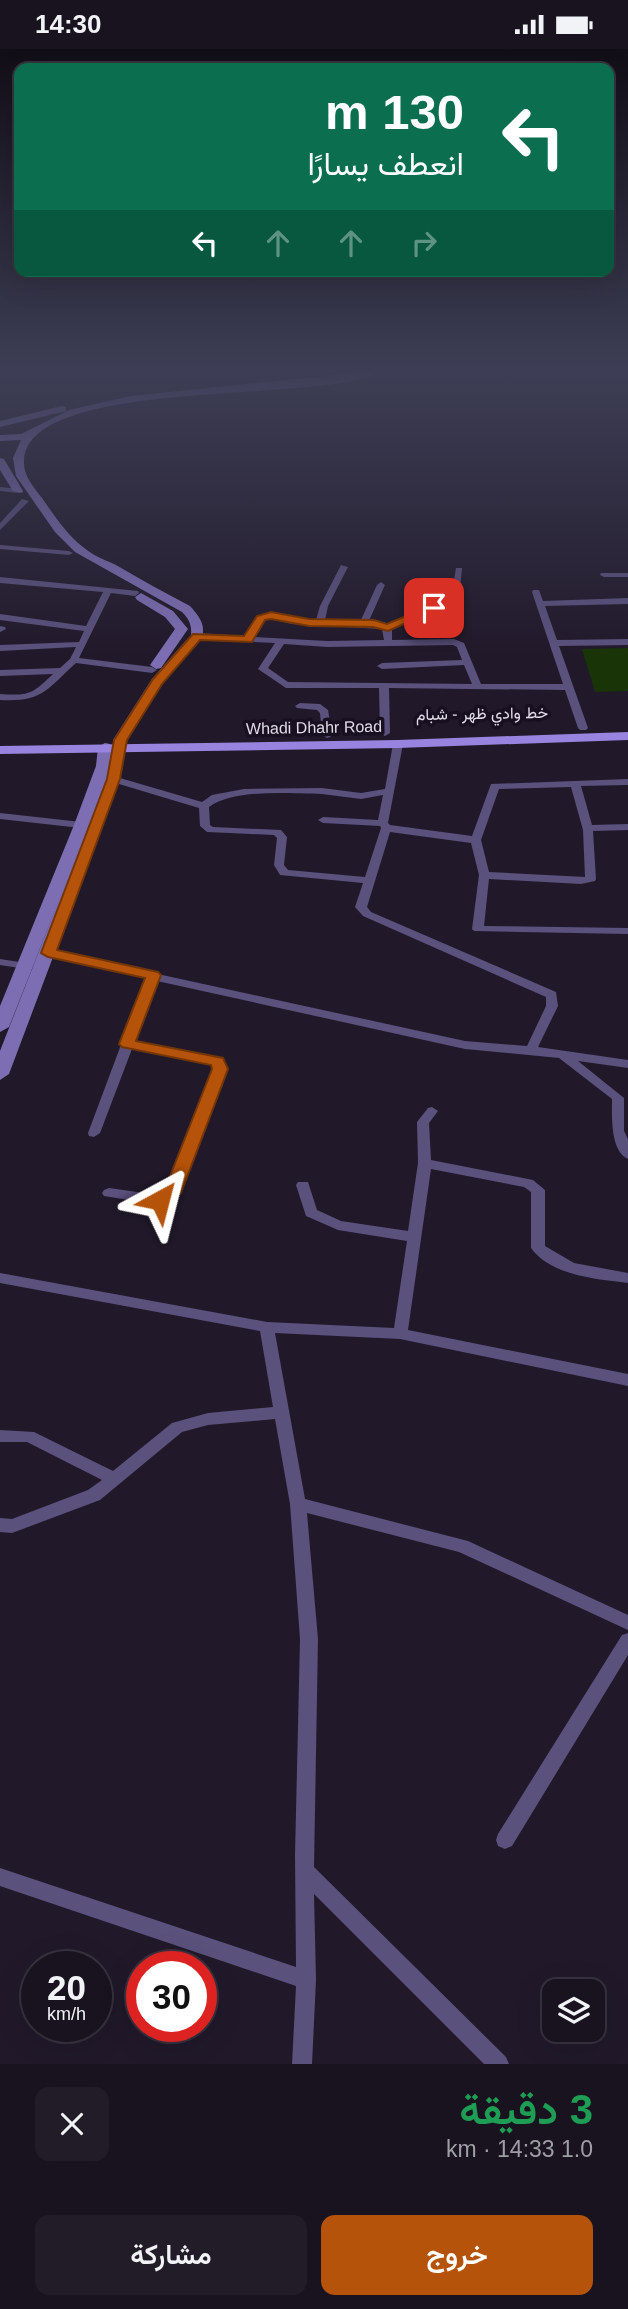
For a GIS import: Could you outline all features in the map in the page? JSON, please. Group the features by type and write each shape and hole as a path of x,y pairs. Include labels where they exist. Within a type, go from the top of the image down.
{"main road":[{"name":"خط وادي ظهر - شبام","path":"0,741 113,743 628,727"},
{"name":"Whadi Dhahr Road","path":"0,750 113,743 398,744 628,736"}],"street":[{"path":"0,1027 113,743 152,670 182,629 169,614 54,542 4,467"},
{"path":"0,1074 113,779 113,743 157,682 197,636 197,619 186,609 79,550 59,530 18,467"},
{"path":"0,489 22,496"},
{"path":"0,528 22,496"},
{"path":"0,547 69,553"},
{"path":"320,622 324,606 344,567"},
{"path":"247,639 265,616 388,628 434,608 457,586 459,570"},
{"path":"604,575 628,575"},
{"path":"0,580 135,593"},
{"path":"363,624 381,585"},
{"path":"0,697 21,698 37,694 74,660 108,591"},
{"path":"536,592 583,728"},
{"path":"540,604 628,601"},
{"path":"0,617 90,629"},
{"path":"388,628 388,644"},
{"path":"197,636 388,644 454,642 461,645 477,685"},
{"path":"281,641 263,669 286,685 567,687"},
{"path":"553,643 628,642"},
{"path":"0,648 83,643"},
{"path":"74,660 152,670"},
{"path":"383,666 468,662"},
{"path":"0,673 61,671"},
{"path":"384,685 385,733"},
{"path":"300,706 320,707 326,712 327,735"},
{"path":"398,744 384,826 360,907 368,914 552,995 552,1006 531,1050"},
{"path":"113,779 204,806"},
{"path":"628,782 495,786 476,840 484,875 478,929 628,930"},
{"path":"484,875 581,881 591,879 587,828 575,784"},
{"path":"204,806 216,797 244,792 322,790 360,796 388,791"},
{"path":"204,806 205,826 211,829 277,832 282,837 279,865 284,873 368,880"},
{"path":"0,816 81,825"},
{"path":"323,820 476,840"},
{"path":"587,828 628,827"},
{"path":"48,953 465,1045 531,1050 628,1064"},
{"path":"0,962 26,966"},
{"path":"94,1133 153,975"},
{"path":"108,1193 160,1200 173,1193 220,1069 218,1062 127,1044"},
{"path":"564,1056 618,1098 618,1131 628,1155"},
{"path":"400,1334 425,1163 423,1122 432,1111"},
{"path":"425,1163 528,1183 538,1190 538,1248 552,1261 575,1269 628,1279"},
{"path":"303,1185 311,1213 338,1225 414,1237"},
{"path":"0,1278 267,1327 400,1334 628,1380"},
{"path":"267,1327 298,1504 309,1639 304,1871 306,1980 302,2064"},
{"path":"0,1525 12,1526 93,1495 177,1427 208,1419 282,1412"},
{"path":"0,1436 29,1436 113,1478"},
{"path":"298,1504 462,1546 628,1623"},
{"path":"505,1840 628,1640"},
{"path":"304,1871 499,2064"},
{"path":"0,1877 306,1980"}],"green space":[{"path":"628,648 628,691 595,692 582,649"}],"route":[{"path":"160,1200 173,1193 220,1069 218,1062 127,1044 153,975 48,953 113,779 120,740 157,682 197,636 247,639 265,616 292,621 374,624 388,628 434,608"}]}
